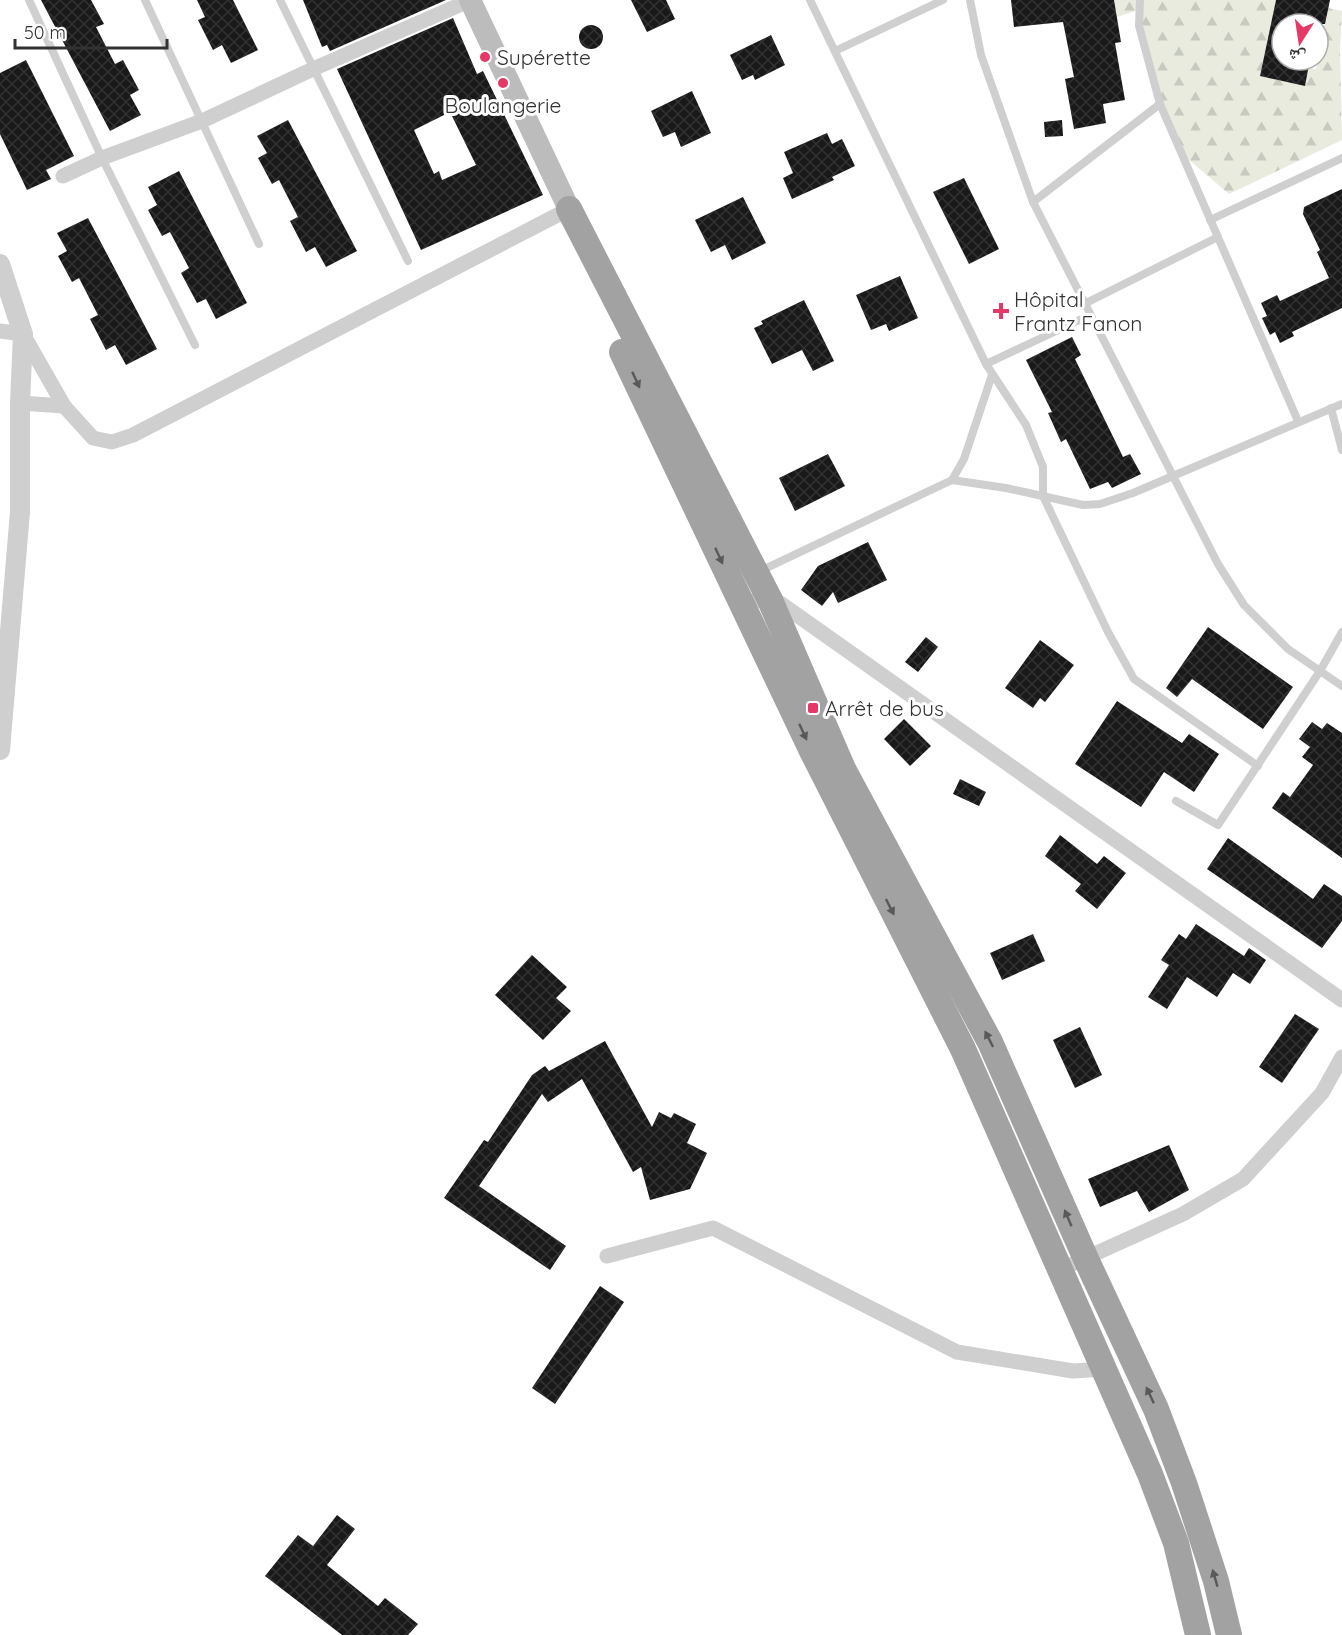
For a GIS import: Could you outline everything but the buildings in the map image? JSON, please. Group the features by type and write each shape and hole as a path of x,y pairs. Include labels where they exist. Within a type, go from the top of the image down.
{"highway":[{"path":"569,209 770,600 843,769 990,1042 1160,1419 1216,1581 1229,1635"},
{"path":"569,209 584,270 821,770 963,1048 1059,1269 1105,1368 1172,1532 1198,1635"}],"main road":[{"path":"470,0 569,209"}],"street":[{"path":"63,176 102,158 202,121 470,0"},
{"path":"0,264 23,334 64,406 93,438 112,442 133,435 569,209"},
{"path":"0,331 23,334"},
{"path":"0,750 6,627 20,512 20,403 23,334"},
{"path":"20,403 64,406"},
{"path":"742,604 760,600 780,603 1342,1000"},
{"path":"1059,1269 1086,1259 1183,1214 1243,1179 1322,1093 1342,1058"},
{"path":"607,1256 713,1228 957,1352 1073,1371 1105,1368"}],"lane":[{"path":"29,0 102,158 195,345"},
{"path":"145,0 259,244"},
{"path":"280,0 408,261"},
{"path":"810,0 986,364 1026,425 1044,467 1043,496 1108,632 1134,679 1258,766"},
{"path":"835,51 943,0"},
{"path":"970,0 981,55 1033,202 1218,564 1244,605 1288,649 1342,686"},
{"path":"1140,0 1139,26 1160,104 1298,421"},
{"path":"1033,202 1160,104"},
{"path":"1210,220 1342,158"},
{"path":"1084,304 1218,237"},
{"path":"986,364 1090,315"},
{"path":"755,573 952,480 964,459 992,375"},
{"path":"952,480 1083,505 1100,504 1133,493 1342,404"},
{"path":"1331,408 1342,450"},
{"path":"1176,801 1218,825 1320,671 1342,632"}],"green space":[{"path":"1114,0 1276,0 1273,12 1270,12 1270,28 1260,76 1305,86 1308,72 1330,72 1330,12 1327,12 1328,8 1342,11 1340,50 1342,140 1229,194 1181,153 1160,104 1139,10 1117,17"}],"place":[{"name":"Supérette","path":"485,57"},
{"name":"Boulangerie","path":"503,83"},
{"name":"Hôpital Frantz Fanon","path":"1001,311"},
{"name":"Arrêt de bus","path":"813,708"}]}
